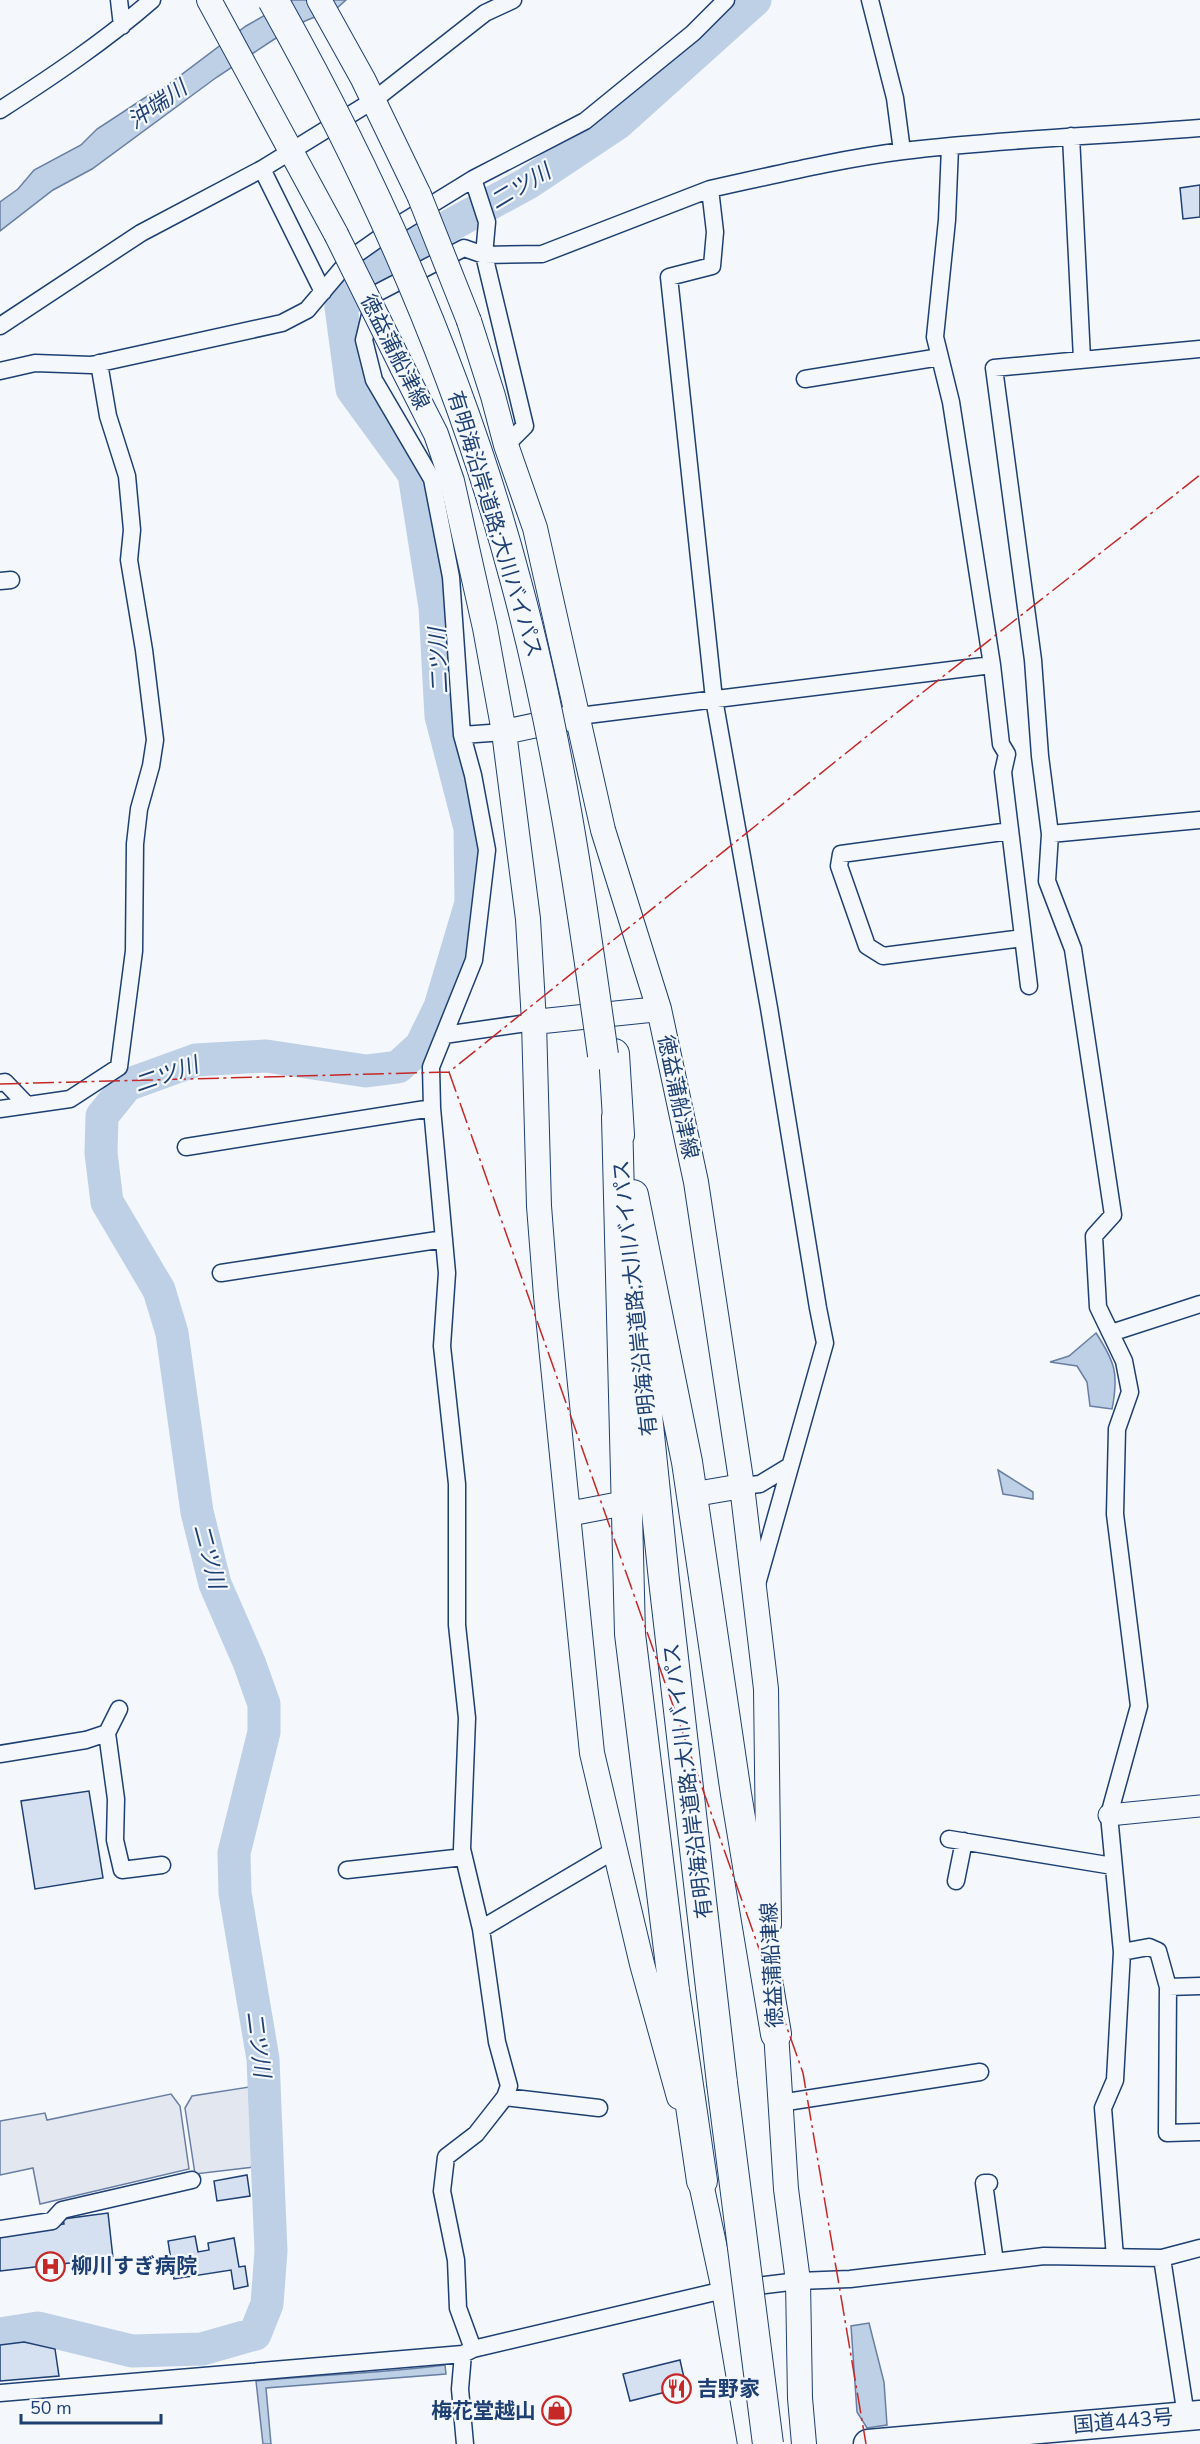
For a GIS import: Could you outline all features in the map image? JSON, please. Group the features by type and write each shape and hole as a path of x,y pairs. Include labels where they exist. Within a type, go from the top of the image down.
{"highway":[{"name":"有明海沿岸道路;大川バイパス","path":"273,0 312,70 379,205 445,360 481,462 516,581 547,706 609,1054"},
{"name":"有明海沿岸道路;大川バイパス","path":"285,0 322,64 390,200 455,357 491,458 527,577 556,704 591,894 617,1117 663,1568 722,2083 768,2444"},
{"path":"617,1117 687,1462 736,1794 776,2034"},
{"path":"617,1117 630,1634 674,1990 702,2181"},
{"name":"国道443号","path":"868,2444 905,2439 1193,2416"}],"main road":[{"name":"徳益蒲船津線","path":"208,0 336,234 436,434 452,481 485,628 504,732 528,920 534,1022 539,1206 592,1753 642,1964 702,2181 724,2289 750,2444"},
{"name":"徳益蒲船津線","path":"319,0 374,100 419,195 468,321 493,396 506,445 535,528 603,830 659,1009 696,1182 742,1486 766,1689 768,1904 786,2189 798,2281 800,2398 804,2444"},
{"path":"504,732 579,716"},
{"path":"534,1022 659,1009"},
{"path":"707,1492 742,1486"},
{"path":"568,1514 615,1505"}],"street":[{"path":"119,0 122,26"},
{"path":"0,110 70,65 152,0"},
{"path":"0,326 141,233 262,169 287,143 374,100 485,13 513,0"},
{"path":"0,371 35,363 99,363 282,323 307,310 351,258 395,227 473,179 585,121 693,33 726,0"},
{"path":"870,0 895,98 902,151"},
{"path":"465,2444 460,2389 468,2351 458,2308 456,2260 442,2192 446,2157 476,2134 505,2097 509,2086 497,2042 481,1929 462,1849 466,1718 457,1625 457,1484 442,1346 447,1273 432,1108 431,1067 474,960 487,850 473,776 462,735 451,577 432,479 374,380 364,340 375,294 464,248 484,255 542,254 710,189 842,161 902,151 1071,136 1200,128"},
{"path":"1071,136 1082,359"},
{"path":"950,147 935,337 952,413 992,665 1001,744 1007,754 1003,772 1029,986"},
{"path":"262,169 323,292"},
{"path":"473,179 487,222 484,255 525,426 506,445"},
{"path":"710,189 715,232 712,266 669,277 714,699 825,1343 788,1467 755,1593"},
{"path":"1115,2257 1103,2108 1115,2080 1122,1952 1109,1815 1139,1706 1115,1514 1117,1429 1130,1392 1124,1361 1098,1307 1094,1236 1113,1215 1073,949 1047,881 1050,834 1033,660 994,369 1200,348"},
{"path":"805,379 940,357"},
{"path":"0,1109 70,1099 119,1067 134,951 135,844 139,809 151,766 155,740 144,650 129,560 132,530 127,477 108,416 99,363"},
{"path":"579,716 992,665"},
{"path":"462,735 504,732"},
{"path":"1050,834 1200,820"},
{"path":"1010,831 841,854 839,866 867,946 884,956 1023,938"},
{"path":"444,1035 534,1022"},
{"path":"0,1083 5,1082 27,1105"},
{"path":"186,1147 432,1108"},
{"path":"221,1273 444,1239"},
{"path":"1111,1333 1200,1304"},
{"path":"742,1486 760,1484 788,1467"},
{"path":"119,1709 107,1733 116,1799 115,1840 122,1870 162,1865"},
{"path":"0,1754 86,1740 107,1733"},
{"path":"1109,1815 1200,1806"},
{"path":"956,1881 956,1840 1113,1866"},
{"path":"481,1929 615,1850"},
{"path":"347,1870 464,1857"},
{"path":"1122,1952 1149,1947 1158,1951 1168,1987 1167,2133 1200,2132"},
{"path":"1168,1987 1200,1986"},
{"path":"780,2103 980,2072"},
{"path":"505,2097 599,2108"},
{"path":"0,2229 52,2221 62,2210 192,2181"},
{"path":"989,2182 984,2183 995,2262"},
{"path":"0,2393 468,2351 724,2289 798,2281 850,2279 1044,2256 1162,2258 1200,2248"},
{"path":"1162,2258 1193,2416"}],"shaded area":[{"path":"249,2087 254,2167 195,2174 185,2108 192,2096"},
{"path":"171,2094 180,2106 189,2169 40,2204 33,2168 0,2175 0,2121 45,2113 47,2120"}],"water":[{"name":"沖端川","path":"292,0 346,0 337,8 305,21 273,40 217,77 92,169 53,190 0,231 0,202 18,189 34,170 81,145 97,129 149,95 161,90 246,26"},
{"path":"1096,1333 1108,1352 1114,1369 1115,1386 1112,1409 1090,1406 1087,1382 1077,1366 1050,1362 1069,1356"},
{"path":"998,1470 1033,1492 1033,1499 1003,1494"},
{"path":"869,2323 884,2382 887,2425 867,2428 857,2412 851,2326"},
{"path":"445,2365 446,2374 266,2388 271,2444 263,2444 256,2381"}],"building":[{"path":"1200,185 1200,217 1183,219 1180,188"},
{"path":"89,1791 103,1878 35,1889 21,1801"},
{"path":"247,2175 250,2196 217,2201 214,2181"},
{"path":"108,2213 113,2258 0,2271 0,2235 64,2224 63,2219"},
{"path":"195,2236 198,2252 209,2250 208,2243 234,2238 239,2267 245,2266 248,2286 234,2289 231,2270 174,2279 168,2241"},
{"path":"24,2342 55,2349 59,2376 0,2381 0,2345"},
{"path":"680,2360 686,2387 630,2401 623,2374"}],"waterway":[{"name":"二ツ川","path":"0,2334 38,2328 132,2351 202,2349 255,2334 267,2304 271,2251 263,2059 235,1893 234,1853 264,1732 264,1704 249,1662 215,1584 197,1512 172,1333 159,1290 107,1202 101,1153 102,1116 127,1085 196,1060 266,1056 366,1071 398,1067 421,1046 440,1007 471,903 470,828 441,716 435,607 414,474 352,389 341,307 383,262 528,183 618,123 755,0"}],"power":[{"path":"0,1084 449,1072 876,729 1200,475"},
{"path":"449,1072 803,2073 866,2444"}],"place":[{"name":"柳川すぎ病院","path":"50,2266"},
{"name":"吉野家","path":"676,2389"},
{"name":"梅花堂越山","path":"557,2411"}]}
